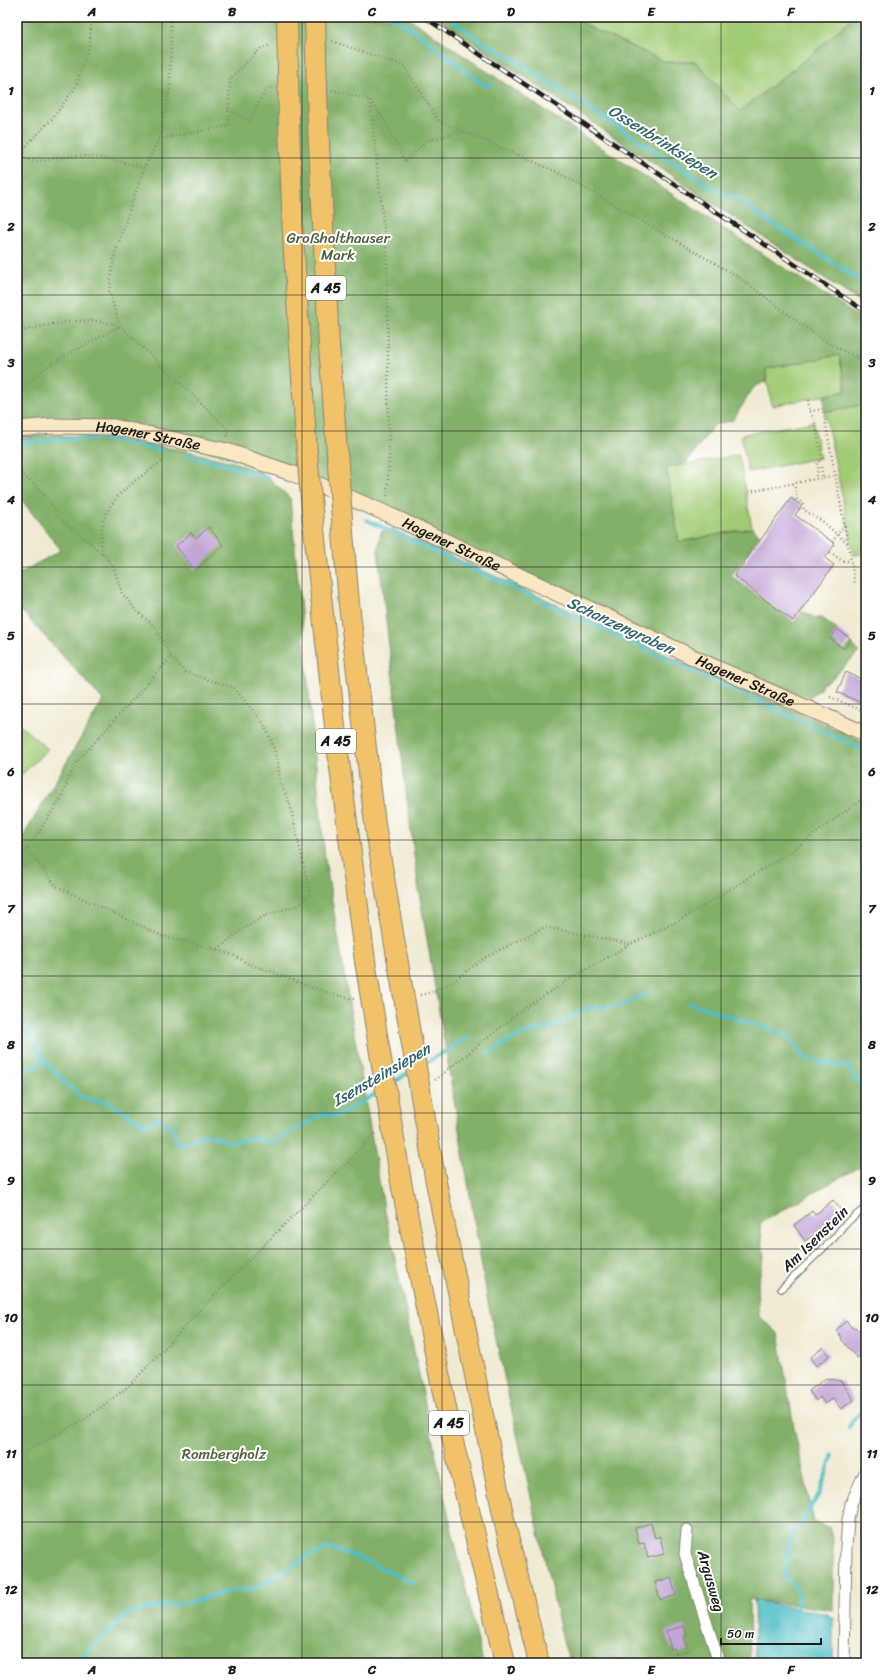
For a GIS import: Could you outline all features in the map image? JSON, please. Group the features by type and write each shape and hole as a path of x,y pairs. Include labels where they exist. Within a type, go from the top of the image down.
{"highway":[{"name":"A 45","path":"287,17 293,237 306,440 313,521 337,745 365,961 401,1182 449,1426 505,1663"},
{"name":"A 45","path":"315,17 318,124 329,345 350,612 375,824 434,1177 505,1524 539,1663"}],"main road":[{"name":"Hagener Straße","path":"17,429 52,426 114,427 227,451 291,472 385,513 712,666 866,734"}],"street":[{"path":"844,1663 846,1547 848,1520 851,1504 866,1470"},
{"name":"Argusweg","path":"687,1530 685,1554 719,1663"}],"lane":[{"name":"Am Isenstein","path":"781,1289 834,1238 844,1225 866,1207"}],"path":[{"path":"92,17 89,46 75,88 52,119 25,147 23,158 31,161 76,156 116,161 144,168"},
{"path":"171,17 170,88 159,139 144,168 114,257 109,292 120,326 228,429 227,451"},
{"path":"326,39 404,66 439,121 558,172 737,276 824,341 866,362"},
{"path":"159,139 228,126 230,79 261,48 276,43"},
{"path":"385,513 389,457 387,256 370,100 385,120 405,162 426,141 462,131"},
{"path":"17,332 75,321 98,321 120,326"},
{"path":"17,392 52,363 120,326"},
{"path":"808,400 810,411 815,421 822,459 817,464 818,470 814,480"},
{"path":"810,411 823,409 845,523 855,585"},
{"path":"102,553 100,536 105,514 115,500 133,483 164,460"},
{"path":"821,467 823,478"},
{"path":"17,471 37,487 51,503 58,517 102,553 113,566 122,593 135,609 155,627 171,657 76,763 60,800 27,849 17,852"},
{"path":"749,492 836,476"},
{"path":"794,483 797,499 803,504 804,510 822,521 836,535 848,544"},
{"path":"832,542 845,523"},
{"path":"830,552 842,561 850,561"},
{"path":"830,697 866,712"},
{"path":"629,945 680,920 789,853 866,796"},
{"path":"27,849 56,886 162,936 217,950"},
{"path":"17,1455 88,1417 129,1386 216,1293"}],"green space":[{"name":"Großholthauser Mark","path":"17,17 407,17 544,110 866,322 866,404 825,412 824,396 846,391 839,355 766,369 767,381 754,387 733,420 714,425 686,463 666,468 679,542 752,528 760,535 731,576 794,623 802,611 815,618 822,618 837,629 829,640 845,651 851,643 859,652 829,681 821,684 821,688 810,697 712,666 291,473 114,427 17,429"},
{"path":"435,17 576,17 591,28 666,62 696,62 740,111 810,56 853,17 866,17 866,306"},
{"path":"576,17 853,17 810,56 740,111 696,62 666,62 591,28"},
{"path":"839,355 846,391 772,406 765,369"},
{"path":"866,404 866,553 854,555 825,412"},
{"path":"813,422 820,458 748,472 741,435"},
{"name":"Rombergholz","path":"42,435 98,436 187,451 233,462 263,473 290,498 325,859 380,1187 445,1500 483,1663 17,1663 17,847 103,700 17,606 17,575 61,550 17,494 17,439"},
{"path":"739,455 752,528 679,542 666,468"},
{"path":"392,529 689,665 866,742 866,1163 760,1223 764,1257 757,1287 759,1316 778,1333 794,1428 814,1522 829,1527 833,1542 833,1610 749,1599 750,1663 570,1663 564,1645 489,1308 419,892 378,551 381,532"},
{"path":"17,723 48,749 17,779"}],"water":[{"path":"754,1600 827,1614 833,1619 833,1663 755,1663"}],"building":[{"path":"791,498 802,506 795,515 835,544 825,558 834,565 793,621 734,576"},
{"path":"209,527 223,545 195,570 176,546 191,533 196,538"},
{"path":"837,629 851,639 844,649 830,639"},
{"path":"846,672 866,681 866,705 837,692"},
{"path":"833,1200 844,1214 829,1226 828,1224 805,1241 794,1225 812,1211 815,1215"},
{"path":"846,1321 853,1329 855,1327 860,1332 866,1326 866,1351 857,1358 841,1339 842,1338 836,1330"},
{"path":"823,1347 829,1356 816,1366 810,1358"},
{"path":"826,1378 841,1381 854,1400 841,1409 833,1399 825,1404 820,1397 816,1401 809,1391"},
{"path":"651,1523 655,1538 660,1536 664,1554 648,1558 644,1543 639,1544 635,1528"},
{"path":"671,1578 676,1595 660,1600 655,1582"},
{"path":"684,1626 687,1636 684,1637 688,1650 676,1654 674,1648 671,1649 666,1631"}],"waterway":[{"path":"393,17 416,32 485,86 491,83"},
{"name":"Ossenbrinksiepen","path":"448,17 481,41 509,56 695,177 716,190 741,200 756,213 866,284"},
{"name":"Schanzengraben","path":"17,443 102,438 161,450"},
{"name":"Schanzengraben","path":"187,455 220,463 266,478"},
{"name":"Schanzengraben","path":"367,520 866,751"},
{"name":"Isensteinsiepen","path":"488,1054 517,1036 554,1026 587,1008 618,1006 647,994"},
{"name":"Isensteinsiepen","path":"689,1003 790,1036 801,1056 823,1063 850,1067 855,1080 866,1082"},
{"path":"17,1009 46,1063"},
{"name":"Isensteinsiepen","path":"421,1066 467,1038"},
{"name":"Isensteinsiepen","path":"17,1072 46,1063 82,1098 108,1102 144,1124 160,1119 173,1128 178,1145 208,1134 230,1142 257,1138 272,1143 322,1114 338,1116 380,1091"},
{"name":"Isensteinsiepen","path":"391,1084 410,1072"},
{"path":"849,1427 866,1406"},
{"path":"796,1609 798,1594 796,1588 784,1576 791,1532 801,1523 819,1494 833,1455"},
{"path":"75,1663 127,1614 150,1608 195,1601 224,1592 257,1588 308,1556 330,1548 357,1557 414,1583"}],"railway":[{"path":"424,17 866,312"}]}
